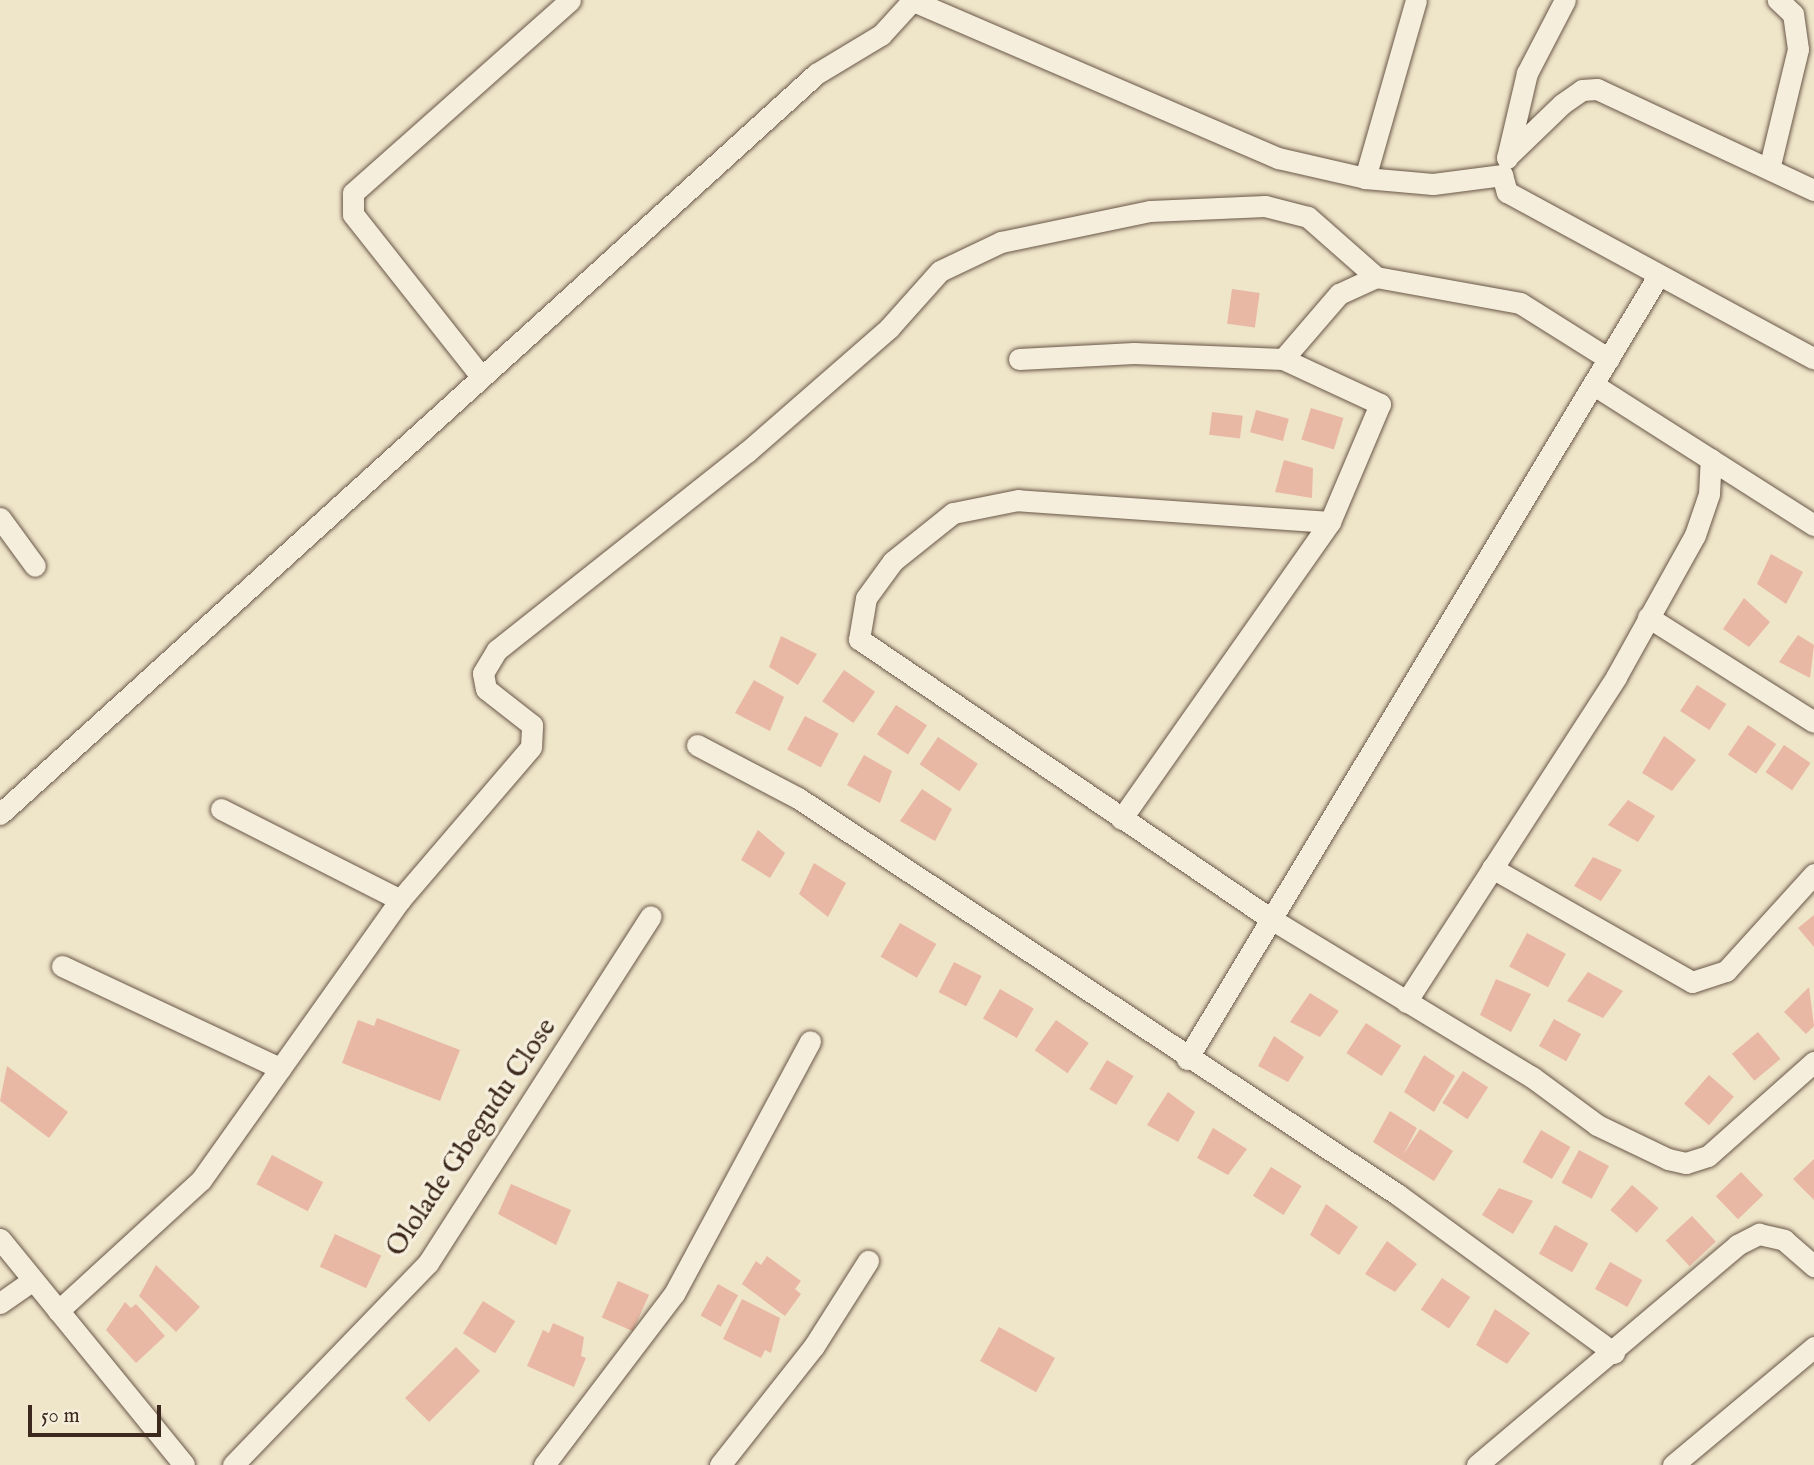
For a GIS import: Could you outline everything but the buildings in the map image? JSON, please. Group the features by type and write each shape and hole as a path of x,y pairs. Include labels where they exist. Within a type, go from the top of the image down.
{"street":[{"path":"480,375 353,214 353,193 570,0"},
{"path":"1365,178 1416,0"},
{"path":"1565,0 1527,73 1504,166 1507,192 1814,359"},
{"path":"1770,165 1798,49 1793,14 1778,0"},
{"path":"0,814 480,375 816,74 881,35 911,1 1278,158 1365,178 1471,184 1504,166 1562,104 1582,89 1597,89 1770,165 1814,190"},
{"path":"58,1311 201,1180 400,900 531,747 532,725 486,690 483,673 497,650 747,452 889,328 940,271 1001,242 1150,211 1265,206 1308,217 1376,277 1520,303 1609,359"},
{"path":"1187,1059 1658,276"},
{"path":"1283,359 1339,294 1376,277"},
{"path":"1018,359 1134,352 1283,359 1380,404 1330,522 1121,819"},
{"path":"1594,384 1814,525"},
{"path":"1406,1002 1648,617 1695,535 1709,494 1711,459"},
{"path":"1330,522 1018,500 953,513 893,561 866,598 859,639 1271,919 1532,1077 1597,1125 1686,1163 1708,1156 1814,1062"},
{"path":"0,518 35,566"},
{"path":"1648,617 1814,722"},
{"path":"697,746 798,798 1187,1059 1397,1194 1614,1353"},
{"path":"221,808 400,900"},
{"path":"1492,868 1692,982 1726,971 1814,874"},
{"name":"Ololade Gbegudu Close","path":"233,1465 428,1263 650,916"},
{"path":"62,966 281,1068"},
{"path":"544,1465 674,1294 810,1041"},
{"path":"1477,1465 1614,1353 1737,1245 1759,1234 1784,1240 1814,1266"},
{"path":"0,1239 176,1462"},
{"path":"720,1465 814,1346 868,1261"},
{"path":"0,1303 33,1280"},
{"path":"1673,1465 1814,1347"}]}
